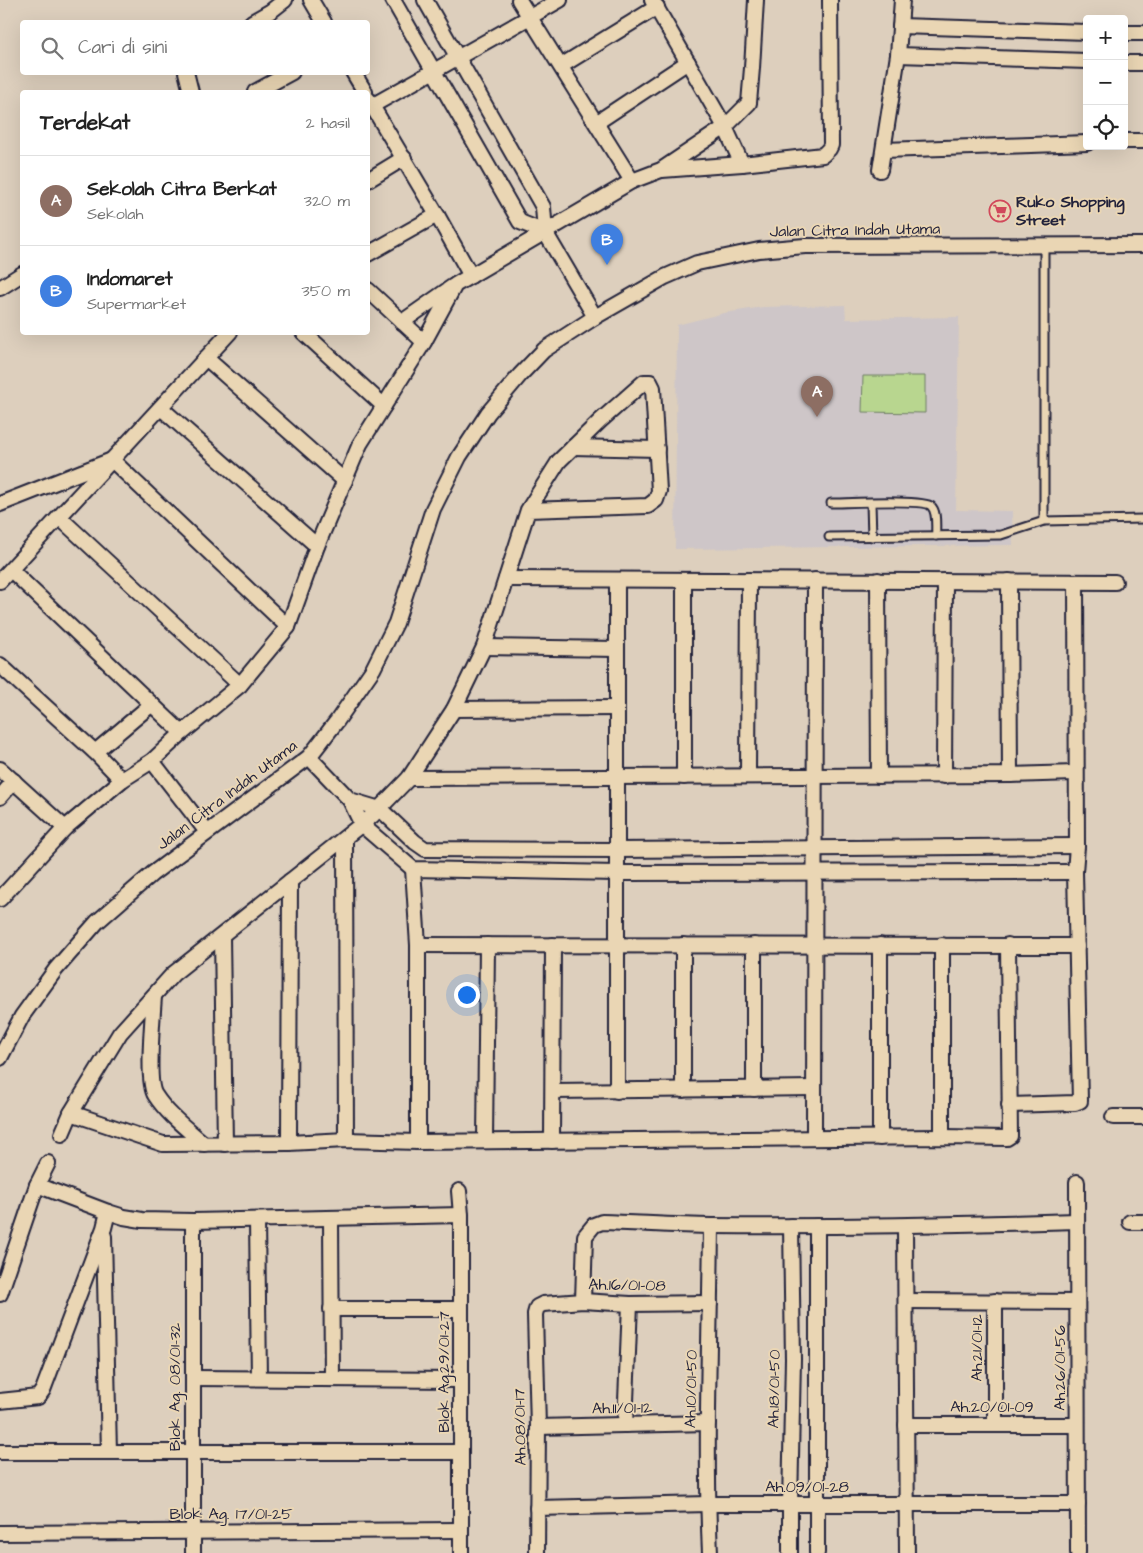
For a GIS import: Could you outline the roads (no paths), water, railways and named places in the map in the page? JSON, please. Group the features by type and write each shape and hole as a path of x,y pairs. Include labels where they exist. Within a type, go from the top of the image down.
{"street":[{"path":"255,20 285,0"},
{"path":"311,0 323,20"},
{"path":"393,0 520,222 545,232"},
{"path":"425,0 544,207 545,232 594,317"},
{"path":"520,0 632,181"},
{"path":"370,103 434,71 560,0"},
{"path":"402,322 455,285 632,181 661,170 724,127 748,103 756,0"},
{"path":"661,170 823,155 829,149 831,145 830,0"},
{"path":"880,170 898,55 902,0"},
{"path":"561,66 654,4 724,127 742,164"},
{"path":"900,26 1083,32"},
{"path":"1128,33 1143,33"},
{"path":"898,55 1083,61"},
{"path":"596,123 688,62"},
{"path":"1128,63 1143,63"},
{"path":"187,75 190,90"},
{"path":"259,90 286,75"},
{"path":"355,75 364,90"},
{"path":"370,106 404,158 471,276"},
{"path":"1128,142 1143,141"},
{"path":"884,150 1083,143"},
{"path":"370,179 404,158"},
{"path":"370,253 437,214"},
{"name":"Jalan Citra Indah Utama","path":"0,1058 22,1016 56,969 97,922 152,874 309,757 337,721 373,669 396,623 433,509 459,456 488,413 544,350 594,317 665,277 697,263 759,250 806,246 1143,245"},
{"path":"0,288 20,275"},
{"path":"0,899 65,828 122,780 152,761 182,733 240,685 288,627 317,546 360,444 424,342 455,285"},
{"path":"370,292 424,342"},
{"path":"0,581 227,335"},
{"path":"306,335 384,406"},
{"path":"206,358 345,480"},
{"path":"62,1134 71,1113 120,1033 173,974 362,824 380,809 409,778 454,709 484,647 528,510 559,461 629,394 644,382 650,382 653,388 657,449 659,491 656,500 648,506 528,510"},
{"path":"160,408 317,546"},
{"path":"573,447 657,449"},
{"path":"0,504 112,460"},
{"path":"112,460 288,627"},
{"path":"59,517 240,685"},
{"path":"11,570 182,733"},
{"path":"506,579 1115,582"},
{"path":"617,580 617,1091"},
{"path":"684,580 684,777"},
{"path":"748,776 749,580"},
{"path":"814,1138 815,580"},
{"path":"878,580 879,776"},
{"path":"944,776 945,580"},
{"path":"1009,581 1010,776"},
{"path":"1009,1105 1075,1104 1080,1101 1075,872 1077,846 1076,582"},
{"path":"484,647 617,649"},
{"path":"0,664 95,752 122,780"},
{"path":"95,752 152,704"},
{"path":"454,709 617,708"},
{"path":"309,757 350,800 362,824 413,869 617,873 1075,872"},
{"path":"152,761 207,832"},
{"path":"0,769 65,828"},
{"path":"409,778 1010,776 1076,773"},
{"path":"0,797 14,781"},
{"path":"350,800 380,809 425,849 617,850 1077,846"},
{"path":"345,838 346,1140"},
{"path":"413,869 418,945 418,1142"},
{"path":"289,1143 290,881"},
{"path":"222,936 225,1144"},
{"path":"418,945 1077,946"},
{"path":"485,1141 487,945"},
{"path":"552,1141 553,945"},
{"path":"683,1090 684,945"},
{"path":"754,945 754,1089"},
{"path":"880,945 880,1138"},
{"path":"942,945 942,1137"},
{"path":"71,1113 163,1144 289,1143 346,1140 418,1142 1006,1138 1010,1136 1008,945"},
{"path":"154,996 150,1068 153,1093 164,1107 204,1144"},
{"path":"553,1092 814,1088"},
{"path":"1113,1117 1143,1116"},
{"path":"0,1294 37,1185 48,1163"},
{"name":"Ah.26/01-56","path":"1077,1182 1078,1553"},
{"path":"37,1185 108,1212 142,1220 257,1220 461,1215"},
{"name":"Blok Ag.29/01-27","path":"459,1191 461,1215 461,1553"},
{"path":"0,1401 38,1397 43,1390 104,1228 108,1212"},
{"path":"331,1218 332,1379"},
{"path":"257,1220 259,1378"},
{"name":"Blok Ag. 08/01-32","path":"193,1221 193,1553"},
{"path":"583,1301 585,1236 594,1225 602,1222 711,1226 905,1226 1077,1221"},
{"name":"Ah.10/01-50","path":"710,1553 708,1423 711,1226"},
{"name":"Ah.18/01-50","path":"790,1553 793,1359 791,1226"},
{"path":"817,1226 817,1553"},
{"path":"905,1226 907,1553"},
{"path":"104,1228 109,1452"},
{"name":"Ah.16/01-08","path":"543,1304 583,1301 630,1304 710,1303"},
{"path":"906,1301 1077,1302"},
{"name":"Ah.21/01-12","path":"995,1301 995,1425"},
{"name":"Ah.08/01-17","path":"537,1553 538,1427 535,1314 537,1307 543,1304"},
{"path":"625,1425 630,1304"},
{"path":"331,1309 461,1309"},
{"path":"193,1378 461,1380"},
{"name":"Ah.11/01-12","path":"538,1427 708,1423"},
{"name":"Ah.20/01-09","path":"906,1425 1077,1425"},
{"path":"0,1452 461,1452"},
{"name":"Ah.09/01-28","path":"538,1508 708,1504 1078,1504"},
{"name":"Blok Ag. 17/01-25","path":"0,1534 461,1530"}],"lane":[{"path":"1044,245 1044,521"},
{"path":"831,503 898,502 928,504 932,507 935,514 936,536"},
{"path":"871,503 872,537"},
{"path":"829,537 1001,535 1044,521 1143,519"}],"place":[{"name":"Ruko Shopping Street","path":"1000,211"},
{"name":"Indomaret","path":"607,265"},
{"name":"Sekolah Citra Berkat","path":"817,417"}]}
